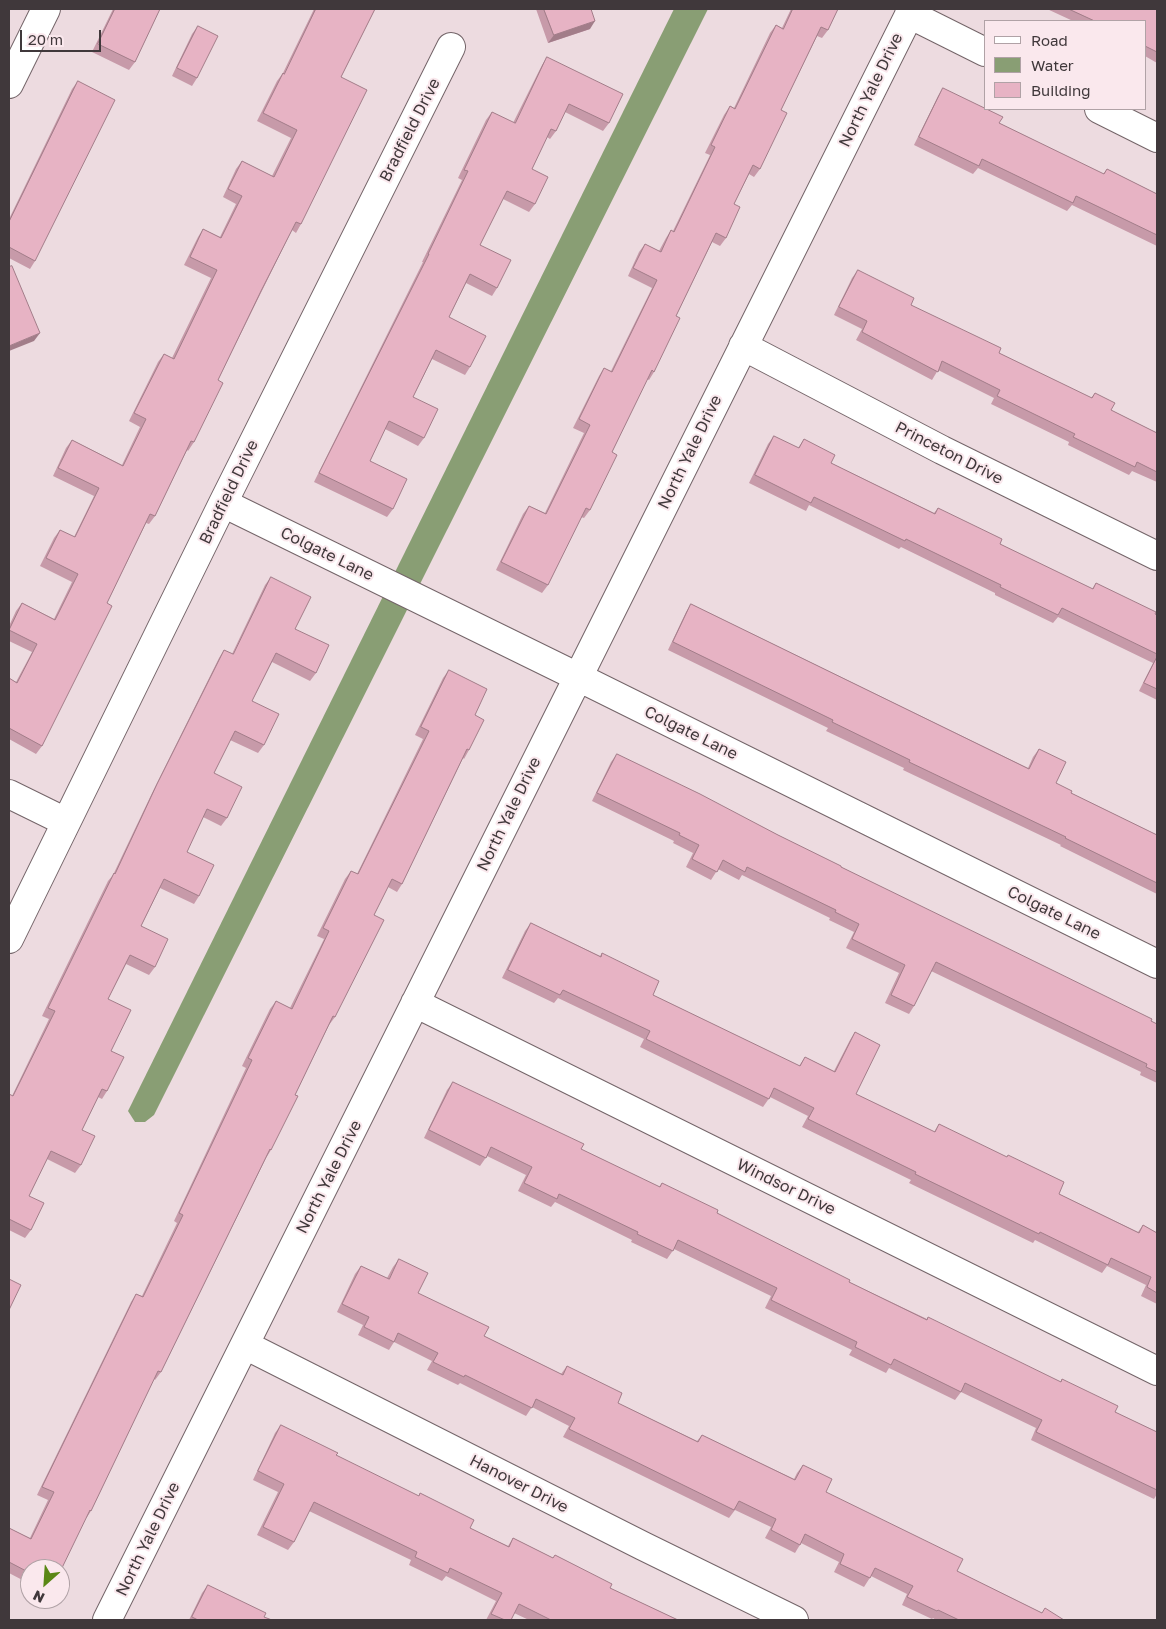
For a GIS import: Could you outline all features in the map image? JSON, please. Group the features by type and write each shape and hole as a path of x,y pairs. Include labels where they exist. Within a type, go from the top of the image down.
{"street":[{"path":"9,84 46,9"},
{"path":"910,12 984,51"},
{"name":"North Yale Drive","path":"107,1620 910,12"},
{"name":"Bradfield Drive","path":"9,939 451,47"},
{"path":"1101,110 1157,138"},
{"name":"Princeton Drive","path":"743,346 942,450 1157,556"},
{"name":"Colgate Lane","path":"224,503 1157,964"},
{"path":"9,794 66,822"},
{"name":"Windsor Drive","path":"415,1003 1157,1371"},
{"name":"Hanover Drive","path":"245,1345 794,1620"}],"water":[{"path":"674,9 708,9 154,1115 145,1122 135,1122 128,1111"}],"building":[{"path":"115,9 160,9 135,62 98,44"},
{"path":"316,9 375,9 341,77 367,90 301,224 296,222 261,291 218,380 223,383 194,442 191,441 155,516 150,514 107,603 112,606 42,746 9,728 9,678 17,683 37,644 9,630 22,603 55,620 78,574 46,558 60,530 75,537 99,488 58,468 72,440 123,466 146,419 134,413 164,354 174,359 217,270 190,257 203,229 221,238 242,196 228,189 242,161 274,177 297,130 263,113"},
{"path":"544,9 591,9 595,21 554,35"},
{"path":"793,9 838,9 828,30 821,27 781,110 787,113 760,169 753,165 734,204 740,207 726,238 716,233 676,316 680,318 612,452 617,455 590,510 586,508 548,585 501,562 529,506 546,514 590,425 579,419 604,368 612,372 657,280 633,268 645,244 661,252 671,230 674,232 715,147 711,145 730,106 735,109 776,25 783,29"},
{"path":"1069,9 1157,9 1157,52 1146,46 1146,20 1093,20"},
{"path":"198,26 218,36 197,78 177,68"},
{"path":"547,57 623,94 609,123 569,104 556,131 551,129 532,169 548,177 535,204 507,191 480,245 511,260 497,288 470,274 449,317 486,336 470,367 436,350 413,397 438,409 424,438 389,421 370,461 407,479 393,509 319,473 429,254 468,171 464,170 492,112 515,123"},
{"path":"78,81 115,100 35,261 9,247 9,222"},
{"path":"943,88 984,108 984,110 989,110 1003,117 999,123 1104,174 1107,169 1157,194 1157,235 1076,196 1073,203 982,159 979,166 919,137"},
{"path":"12,266 40,333 9,346 9,267"},
{"path":"858,270 914,298 911,305 1001,348 999,353 1092,398 1095,393 1115,403 1111,410 1157,433 1157,472 1137,462 1135,467 1073,437 1075,434 997,396 1000,390 942,361 938,372 862,332 867,321 839,307"},
{"path":"774,436 799,448 804,439 835,455 831,463 935,514 938,508 1002,539 1000,544 1093,589 1096,583 1156,612 1157,654 1062,608 1058,615 906,539 905,541 814,497 811,503 755,475"},
{"path":"271,577 311,597 295,629 329,645 316,673 276,653 252,701 279,714 264,745 235,731 214,773 242,787 227,818 207,809 187,852 214,865 199,896 164,879 141,926 168,939 155,967 130,955 108,999 131,1010 111,1051 124,1057 107,1091 102,1089 82,1130 95,1136 81,1165 51,1151 29,1196 44,1203 31,1230 9,1219 9,1094 13,1096 55,1011 48,1008 224,650 233,654"},
{"path":"691,604 1029,769 1039,749 1066,762 1056,783 1072,791 1071,793 1157,835 1157,883 909,762 910,760 832,722 833,720 673,642"},
{"path":"1157,657 1157,689 1144,683"},
{"path":"449,670 487,689 475,715 484,720 469,750 467,749 402,884 392,879 374,915 384,920 335,1017 333,1016 295,1095 298,1096 270,1149 161,1372 158,1371 66,1559 20,1559 20,1568 9,1562 9,1528 31,1539 54,1492 42,1487 136,1294 143,1297 183,1215 179,1213 252,1060 248,1058 276,1001 292,1009 329,931 323,928 351,871 358,874 429,731 421,727"},
{"path":"617,754 700,794 841,867 1152,1019 1151,1021 1157,1024 1157,1072 1146,1067 1147,1064 936,962 914,1006 891,995 905,965 852,939 859,924 835,912 836,910 747,867 745,872 723,860 717,872 692,859 699,845 679,835 680,833 597,793"},
{"path":"531,923 601,957 602,953 659,981 653,995 800,1066 805,1057 835,1072 855,1032 880,1045 856,1094 935,1132 939,1124 1007,1157 1008,1155 1064,1182 1059,1194 1139,1233 1143,1225 1157,1233 1157,1293 1147,1287 1151,1277 1111,1258 1108,1265 1040,1232 1039,1234 915,1174 916,1172 808,1119 814,1108 774,1088 769,1099 646,1039 650,1031 563,990 560,995 508,970"},
{"path":"453,1082 584,1144 581,1149 660,1187 662,1183 718,1210 717,1213 850,1280 849,1282 927,1320 928,1317 1061,1382 1062,1379 1118,1406 1115,1412 1157,1432 1157,1490 1036,1432 1042,1420 965,1383 961,1392 894,1359 891,1365 855,1347 857,1342 771,1300 777,1288 678,1240 673,1251 559,1194 557,1199 524,1183 532,1167 491,1147 486,1158 429,1130"},
{"path":"399,1259 428,1273 418,1293 489,1327 484,1336 563,1375 567,1366 622,1393 618,1403 698,1442 702,1435 795,1480 803,1465 832,1479 826,1492 963,1559 957,1571 1042,1613 1045,1608 1064,1620 959,1620 937,1611 907,1597 913,1586 875,1568 870,1578 840,1564 844,1554 805,1534 800,1545 771,1530 776,1519 739,1501 734,1510 569,1429 575,1418 536,1399 532,1408 465,1375 464,1377 433,1362 438,1353 398,1333 394,1342 364,1327 369,1317 342,1304 361,1266 389,1279"},
{"path":"9,1279 21,1285 9,1310"},
{"path":"281,1425 338,1453 336,1455 419,1496 420,1493 474,1520 470,1528 509,1547 513,1538 553,1558 555,1555 612,1584 610,1588 678,1620 551,1620 519,1604 511,1620 505,1620 491,1614 502,1593 450,1568 448,1573 415,1557 417,1552 314,1502 294,1542 263,1527 284,1484 258,1471"},
{"path":"208,1585 266,1613 264,1617 272,1620 198,1620 192,1617"}]}
